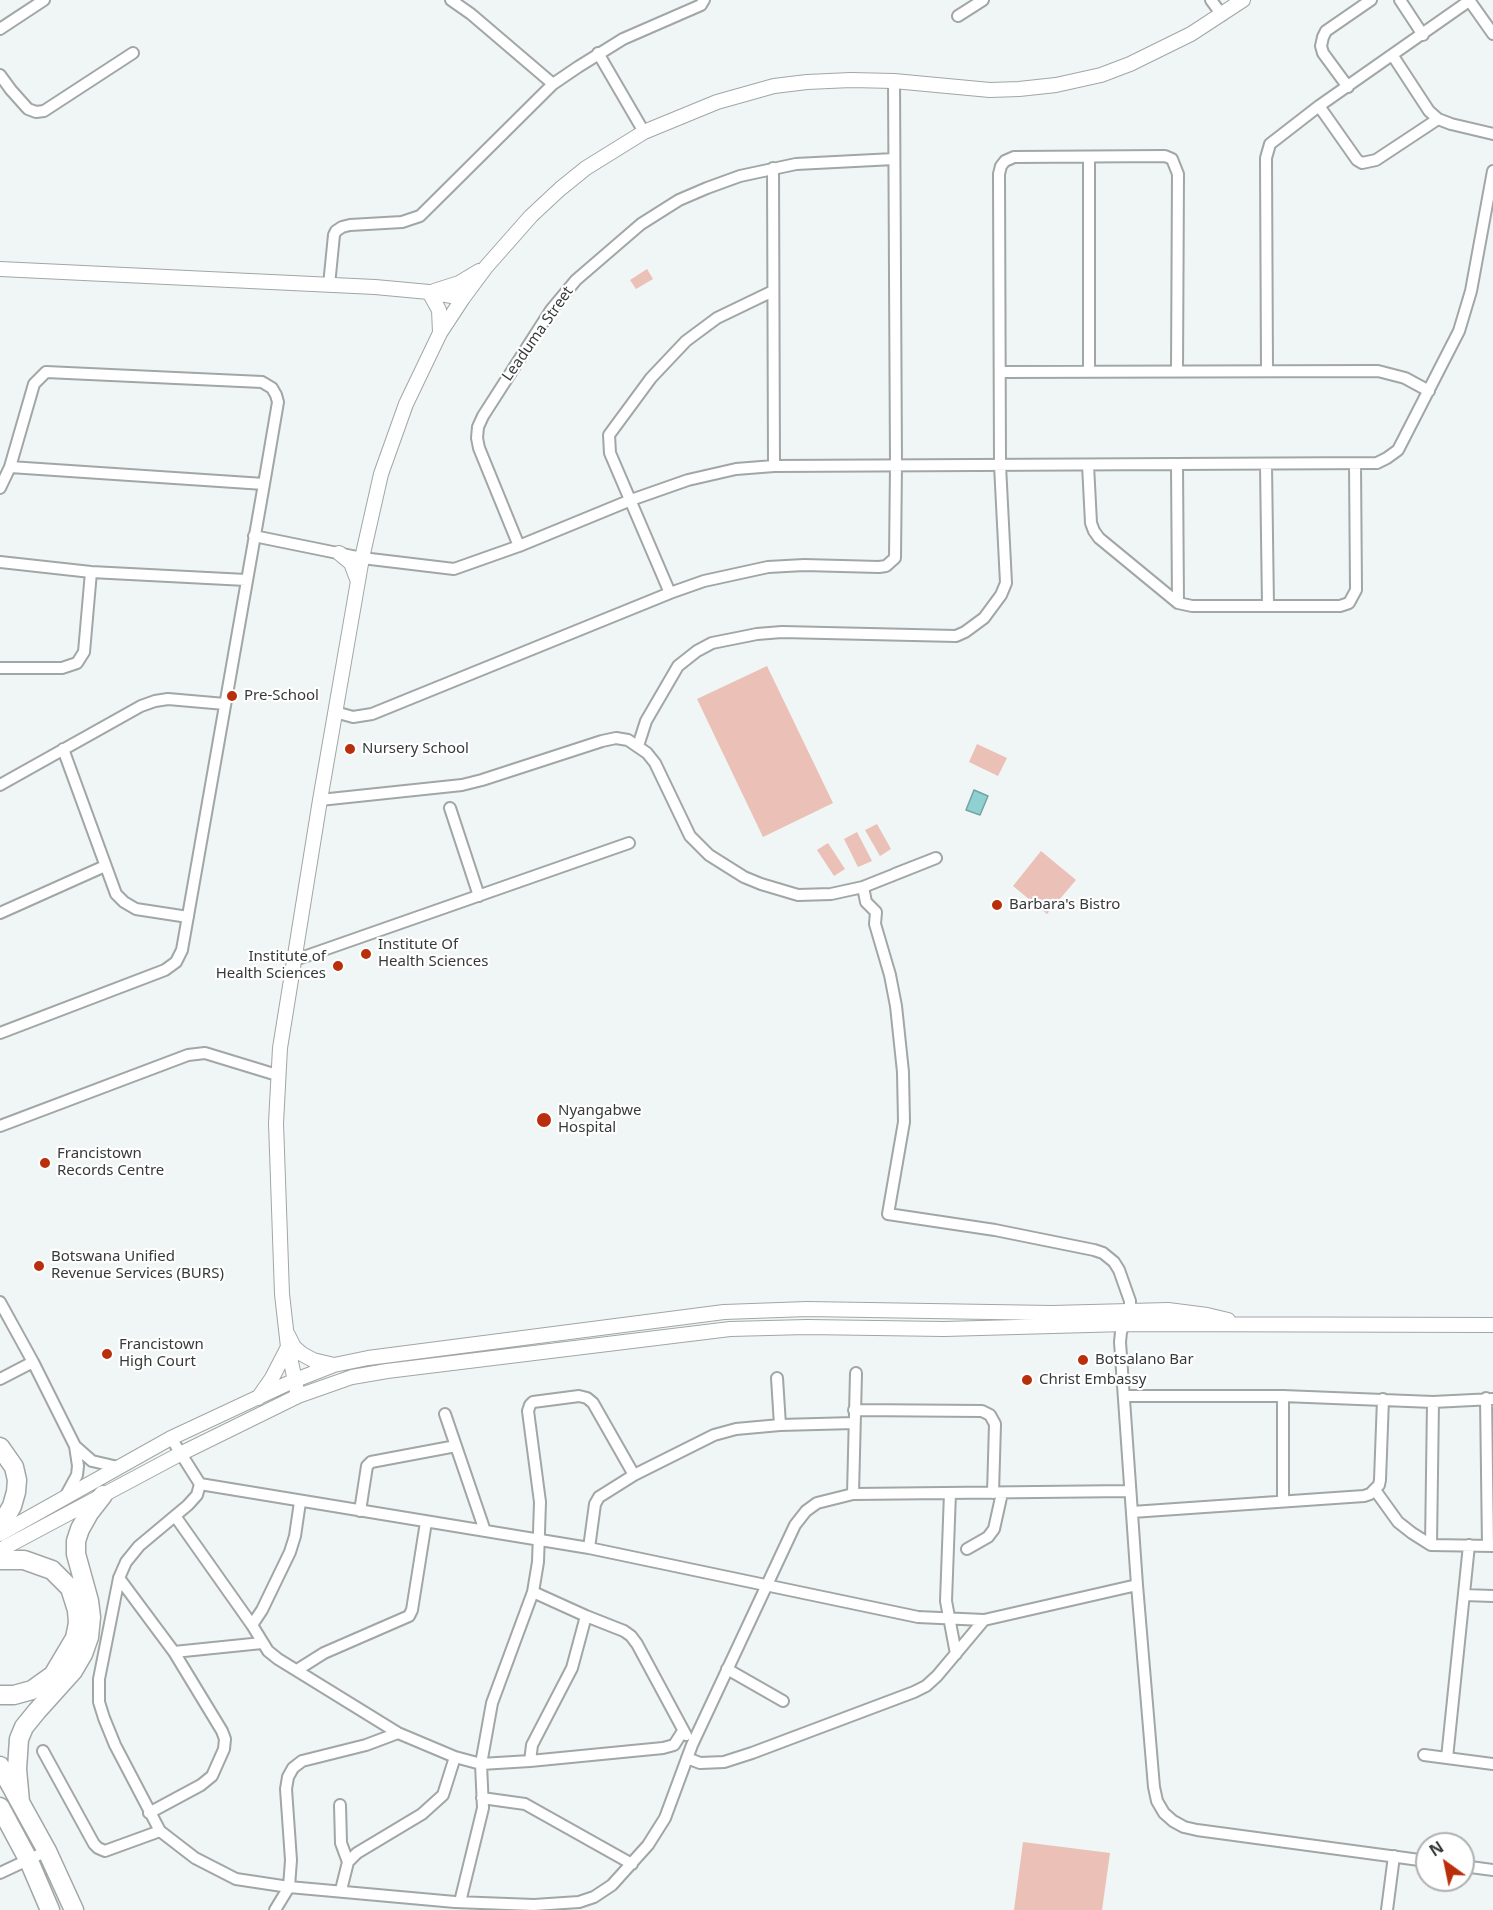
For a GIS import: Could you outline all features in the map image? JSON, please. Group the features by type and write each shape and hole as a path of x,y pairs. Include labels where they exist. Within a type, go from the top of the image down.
{"highway":[{"path":"0,1447 14,1467 17,1480 12,1506 0,1527"},
{"path":"20,1802 17,1770 19,1739 37,1711 73,1671 83,1654 89,1637 91,1617 89,1601 76,1554 76,1541 89,1513 103,1496"},
{"path":"0,1560 24,1560 52,1570 70,1588 77,1610 78,1623 75,1638 53,1675 32,1690 14,1695 0,1695"},
{"path":"0,1766 47,1851 74,1910"},
{"path":"0,1806 29,1861 50,1910"},
{"path":"0,1818 16,1837"}],"main road":[{"path":"298,1396 293,1382 282,1294 276,1123 278,1075 295,960 362,558 381,474 406,404 440,333 463,298 486,267 531,216 560,189 608,153 644,132 717,102 774,86 807,82 894,81 990,90 1056,84 1101,75 1130,64 1191,34 1243,0"},
{"path":"429,292 459,283 486,267"},
{"path":"0,269 329,285 429,292 463,298"},
{"path":"429,292 439,310 440,333"},
{"path":"339,553 351,564 358,581"},
{"path":"0,1533 171,1438 334,1365 368,1358 724,1312 807,1310 1127,1317"},
{"path":"0,1550 180,1454 298,1396 329,1383 378,1373 730,1329 807,1327 944,1329 1127,1317 1178,1311 1242,1323 1493,1325"},
{"path":"286,1331 294,1347 303,1354 313,1360 334,1365"},
{"path":"257,1400 272,1378 288,1347"}],"street":[{"path":"0,29 44,0"},
{"path":"451,0 554,84"},
{"path":"329,285 336,231 350,225 402,222 420,216 554,84 598,53 632,33 701,4 704,0"},
{"path":"958,16 983,0"},
{"path":"1211,0 1222,15"},
{"path":"1348,87 1323,53 1321,46 1323,38 1326,31 1371,0"},
{"path":"1400,0 1423,35"},
{"path":"1267,371 1267,151 1276,138 1469,0 1491,26"},
{"path":"0,75 28,109 36,112 44,111 133,53"},
{"path":"598,53 644,132"},
{"path":"1393,56 1429,111 1438,119 1493,134"},
{"path":"335,712 353,717 372,714 669,593 704,581 768,567 804,565 879,567 886,566 895,558 894,81"},
{"path":"1319,106 1357,160 1362,163 1376,160 1438,119"},
{"path":"638,746 646,721 678,666 711,643 757,634 782,632 956,636 975,625 995,604 1006,583 1000,465 1001,166 1005,161 1014,157 1165,156 1172,159 1178,174 1177,371"},
{"path":"1089,157 1089,371"},
{"name":"Leaduma Street","path":"519,546 480,448 477,438 478,427 512,369 551,310 590,266 657,213 707,188 773,168 817,161 894,159"},
{"path":"773,168 774,466"},
{"path":"254,537 362,558 454,569 519,546 631,500 711,474 736,469 774,466 1377,463 1387,459 1398,450 1459,331 1466,311 1493,174"},
{"path":"669,593 610,453 609,435 651,378 686,341 717,318 773,291"},
{"path":"1000,372 1378,371 1405,378 1429,391"},
{"path":"0,488 10,467 34,384 37,378 46,372 262,382 272,388 278,402 182,950 176,962 165,970 0,1033"},
{"path":"1088,465 1090,523 1094,531 1099,538 1178,603 1192,606 1340,606 1348,603 1356,590 1355,464"},
{"path":"1178,465 1178,603"},
{"path":"1266,465 1268,606"},
{"path":"10,467 264,484"},
{"path":"0,562 91,572 246,580"},
{"path":"0,668 62,669 77,663 84,652 91,572"},
{"path":"0,785 155,700 168,699 225,705"},
{"path":"320,800 462,785 616,738 628,740 638,746 655,764 690,836 699,847 725,866 760,884 798,895 831,894 863,887 936,858 895,874"},
{"path":"63,749 116,894 136,909 188,916"},
{"path":"450,808 479,896"},
{"path":"295,960 629,843"},
{"path":"0,913 105,866"},
{"path":"863,887 867,905 876,912 875,924 890,975 896,1006 903,1072 904,1122 888,1214 995,1230 1103,1253 1114,1262 1119,1270 1130,1300 1120,1342 1137,1585 1156,1801 1164,1813 1184,1827 1211,1833 1415,1859"},
{"path":"0,1126 188,1055 205,1053 278,1075"},
{"path":"0,1302 75,1446 77,1475 64,1497"},
{"path":"0,1379 33,1362"},
{"path":"853,1494 856,1372"},
{"path":"777,1378 780,1425"},
{"path":"460,1902 480,1819 481,1764 492,1703 533,1592 538,1562 540,1493 528,1411 530,1405 533,1402 579,1396 587,1398 594,1403 634,1475"},
{"path":"1125,1396 1283,1396 1433,1402 1490,1399 1491,1546 1431,1545 1398,1522 1375,1490"},
{"path":"1283,1396 1283,1501"},
{"path":"1132,1512 1364,1496 1375,1490 1380,1480 1383,1400"},
{"path":"1431,1545 1433,1402"},
{"path":"854,1410 982,1410 990,1415 995,1424 998,1493 994,1529 988,1537 967,1549"},
{"path":"445,1414 485,1531"},
{"path":"589,1548 595,1504 599,1497 634,1475 725,1431 780,1425 854,1423"},
{"path":"171,1438 200,1484 589,1548 767,1584 856,1606 918,1617 984,1620 1137,1585"},
{"path":"75,1446 92,1461 117,1467"},
{"path":"360,1511 367,1466 371,1462 456,1446"},
{"path":"200,1484 197,1495 139,1546 126,1562 119,1578 99,1679 99,1702 115,1745 160,1831 175,1844 216,1871 236,1879 289,1887 460,1902 534,1905 579,1902 594,1897 612,1885 652,1839 665,1818 692,1745 795,1525 806,1511 817,1503 853,1494 1130,1491"},
{"path":"950,1494 946,1601 956,1654"},
{"path":"252,1625 262,1610 290,1552 300,1502"},
{"path":"175,1516 252,1625 262,1643 278,1659 398,1733 455,1757 481,1764 663,1748 674,1745 683,1731"},
{"path":"297,1670 324,1653 409,1616 412,1610 426,1522"},
{"path":"1447,1758 1469,1545"},
{"path":"119,1578 174,1652 225,1739 224,1749 212,1776 201,1785 149,1812"},
{"path":"533,1592 631,1636 692,1745"},
{"path":"1464,1595 1493,1596"},
{"path":"530,1761 532,1745 572,1668 586,1616"},
{"path":"687,1758 700,1762 724,1762 914,1692 937,1676 984,1620"},
{"path":"174,1652 262,1643"},
{"path":"727,1669 783,1701"},
{"path":"275,1910 289,1887 291,1860 285,1789 292,1768 302,1761 366,1745 398,1733"},
{"path":"43,1751 98,1848 105,1851 160,1831"},
{"path":"1424,1755 1493,1764"},
{"path":"341,1890 348,1862 357,1853 422,1814 443,1795 455,1757"},
{"path":"482,1798 525,1804 632,1864"},
{"path":"340,1805 341,1843 348,1862"},
{"path":"0,1874 47,1851"},
{"path":"1387,1910 1394,1856"},
{"path":"1475,1868 1493,1870"}],"shaded area":[{"path":"647,269 653,279 636,289 630,280"},
{"path":"767,666 833,803 763,837 697,699"},
{"path":"977,744 1007,758 998,776 969,762"},
{"path":"877,824 891,849 880,856 865,830"},
{"path":"857,832 872,861 858,867 844,839"},
{"path":"828,843 845,869 834,876 817,850"},
{"path":"1041,851 1076,880 1047,914 1013,886"},
{"path":"1023,1842 1110,1853 1102,1910 1014,1910"}],"water":[{"path":"974,790 988,796 980,815 966,810"}],"place":[{"name":"Pre-School","path":"232,696"},
{"name":"Nursery School","path":"350,749"},
{"name":"Barbara's Bistro","path":"997,905"},
{"name":"Institute Of Health Sciences","path":"366,954"},
{"name":"Institute of Health Sciences","path":"338,966"},
{"name":"Nyangabwe Hospital","path":"544,1120"},
{"name":"Francistown Records Centre","path":"45,1163"},
{"name":"Botswana Unified Revenue Services (BURS)","path":"39,1266"},
{"name":"Francistown High Court","path":"107,1354"},
{"name":"Botsalano Bar","path":"1083,1360"},
{"name":"Christ Embassy","path":"1027,1380"}]}
